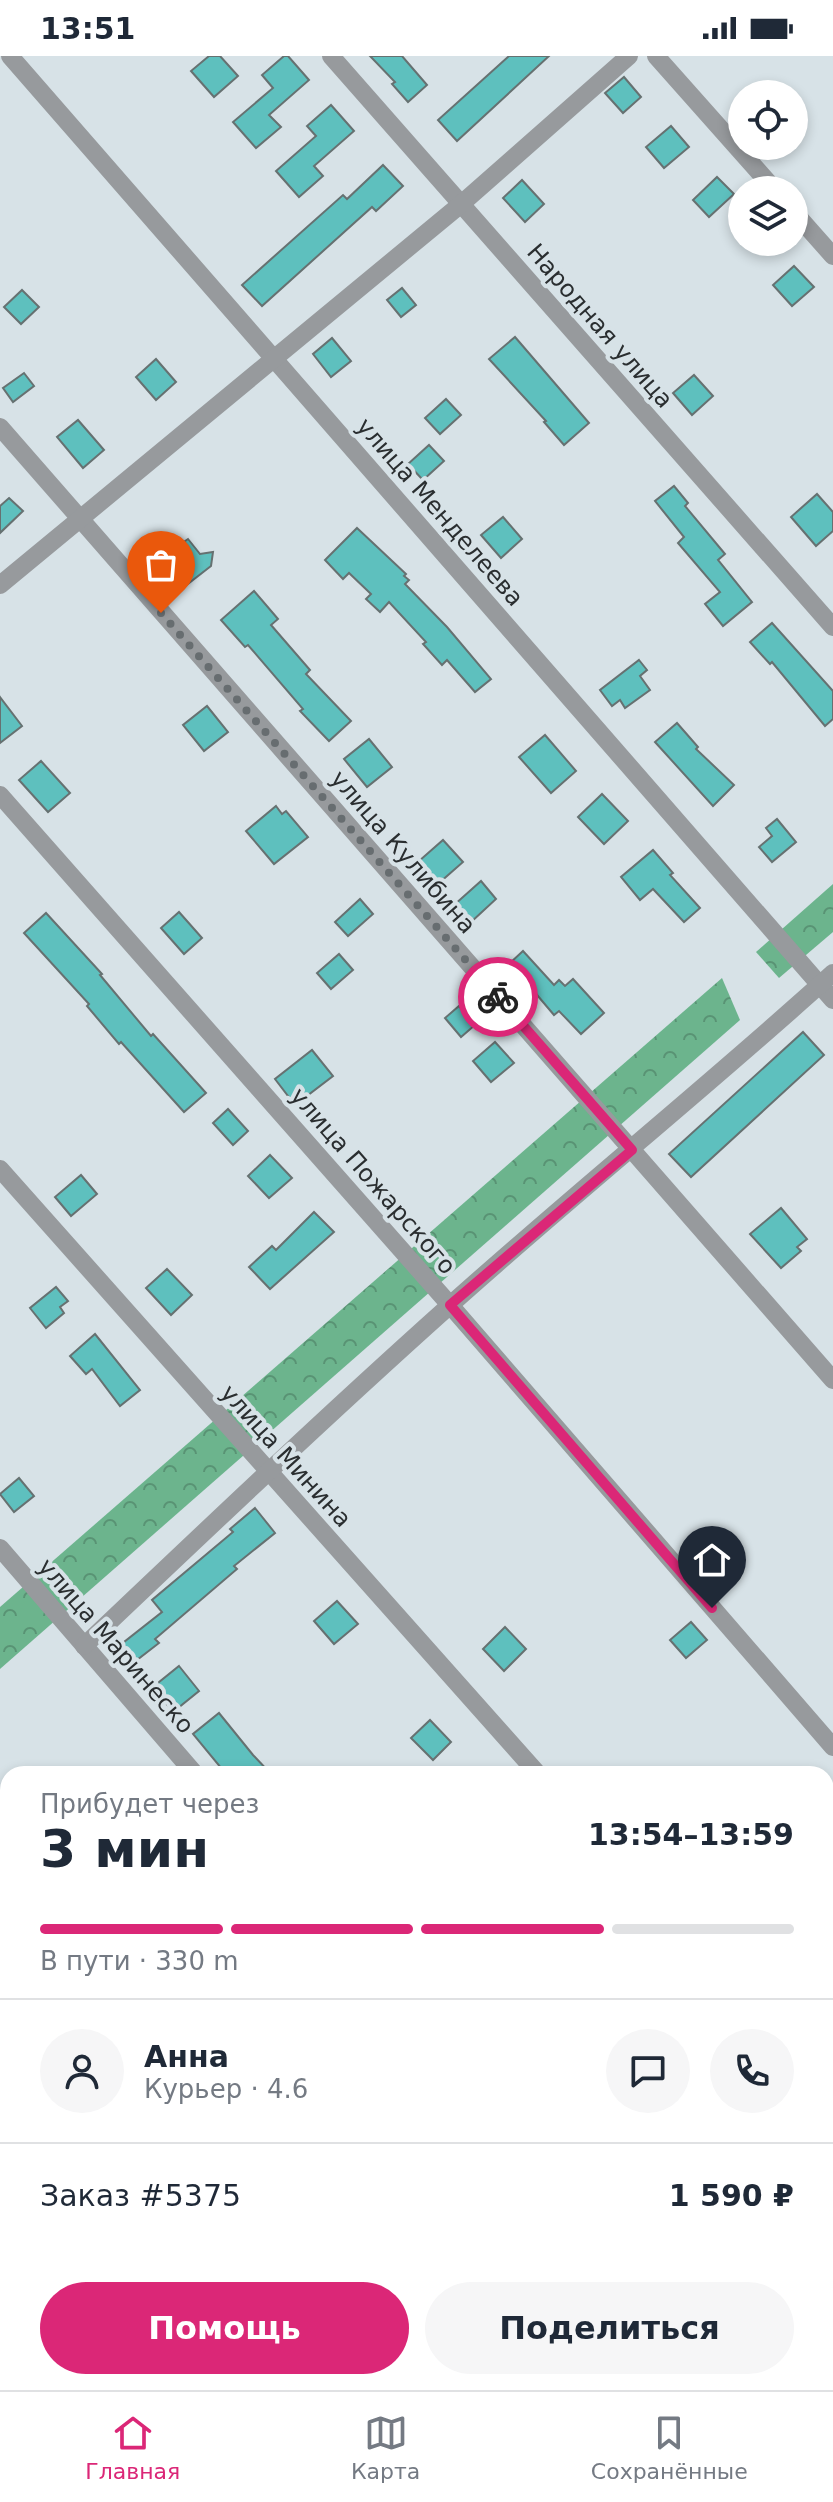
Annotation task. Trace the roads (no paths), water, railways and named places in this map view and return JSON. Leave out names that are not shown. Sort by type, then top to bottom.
[{"type":"street","name":"улица Менделеева","points":[[10,56],[826,979],[833,1000]]},
{"type":"street","name":"Народная улица","points":[[331,56],[833,627]]},
{"type":"street","points":[[0,585],[460,205],[629,56]]},
{"type":"street","points":[[656,56],[763,176]]},
{"type":"street","points":[[808,228],[833,256]]},
{"type":"street","name":"улица Кулибина","points":[[0,427],[833,1380]]},
{"type":"street","name":"улица Пожарского","points":[[0,795],[450,1305],[833,1747]]},
{"type":"street","points":[[84,1646],[267,1472],[450,1305],[826,979]]},
{"type":"street","name":"улица Минина","points":[[0,1169],[531,1766]]},
{"type":"street","name":"улица Маринеско","points":[[0,1548],[188,1766]]}]
